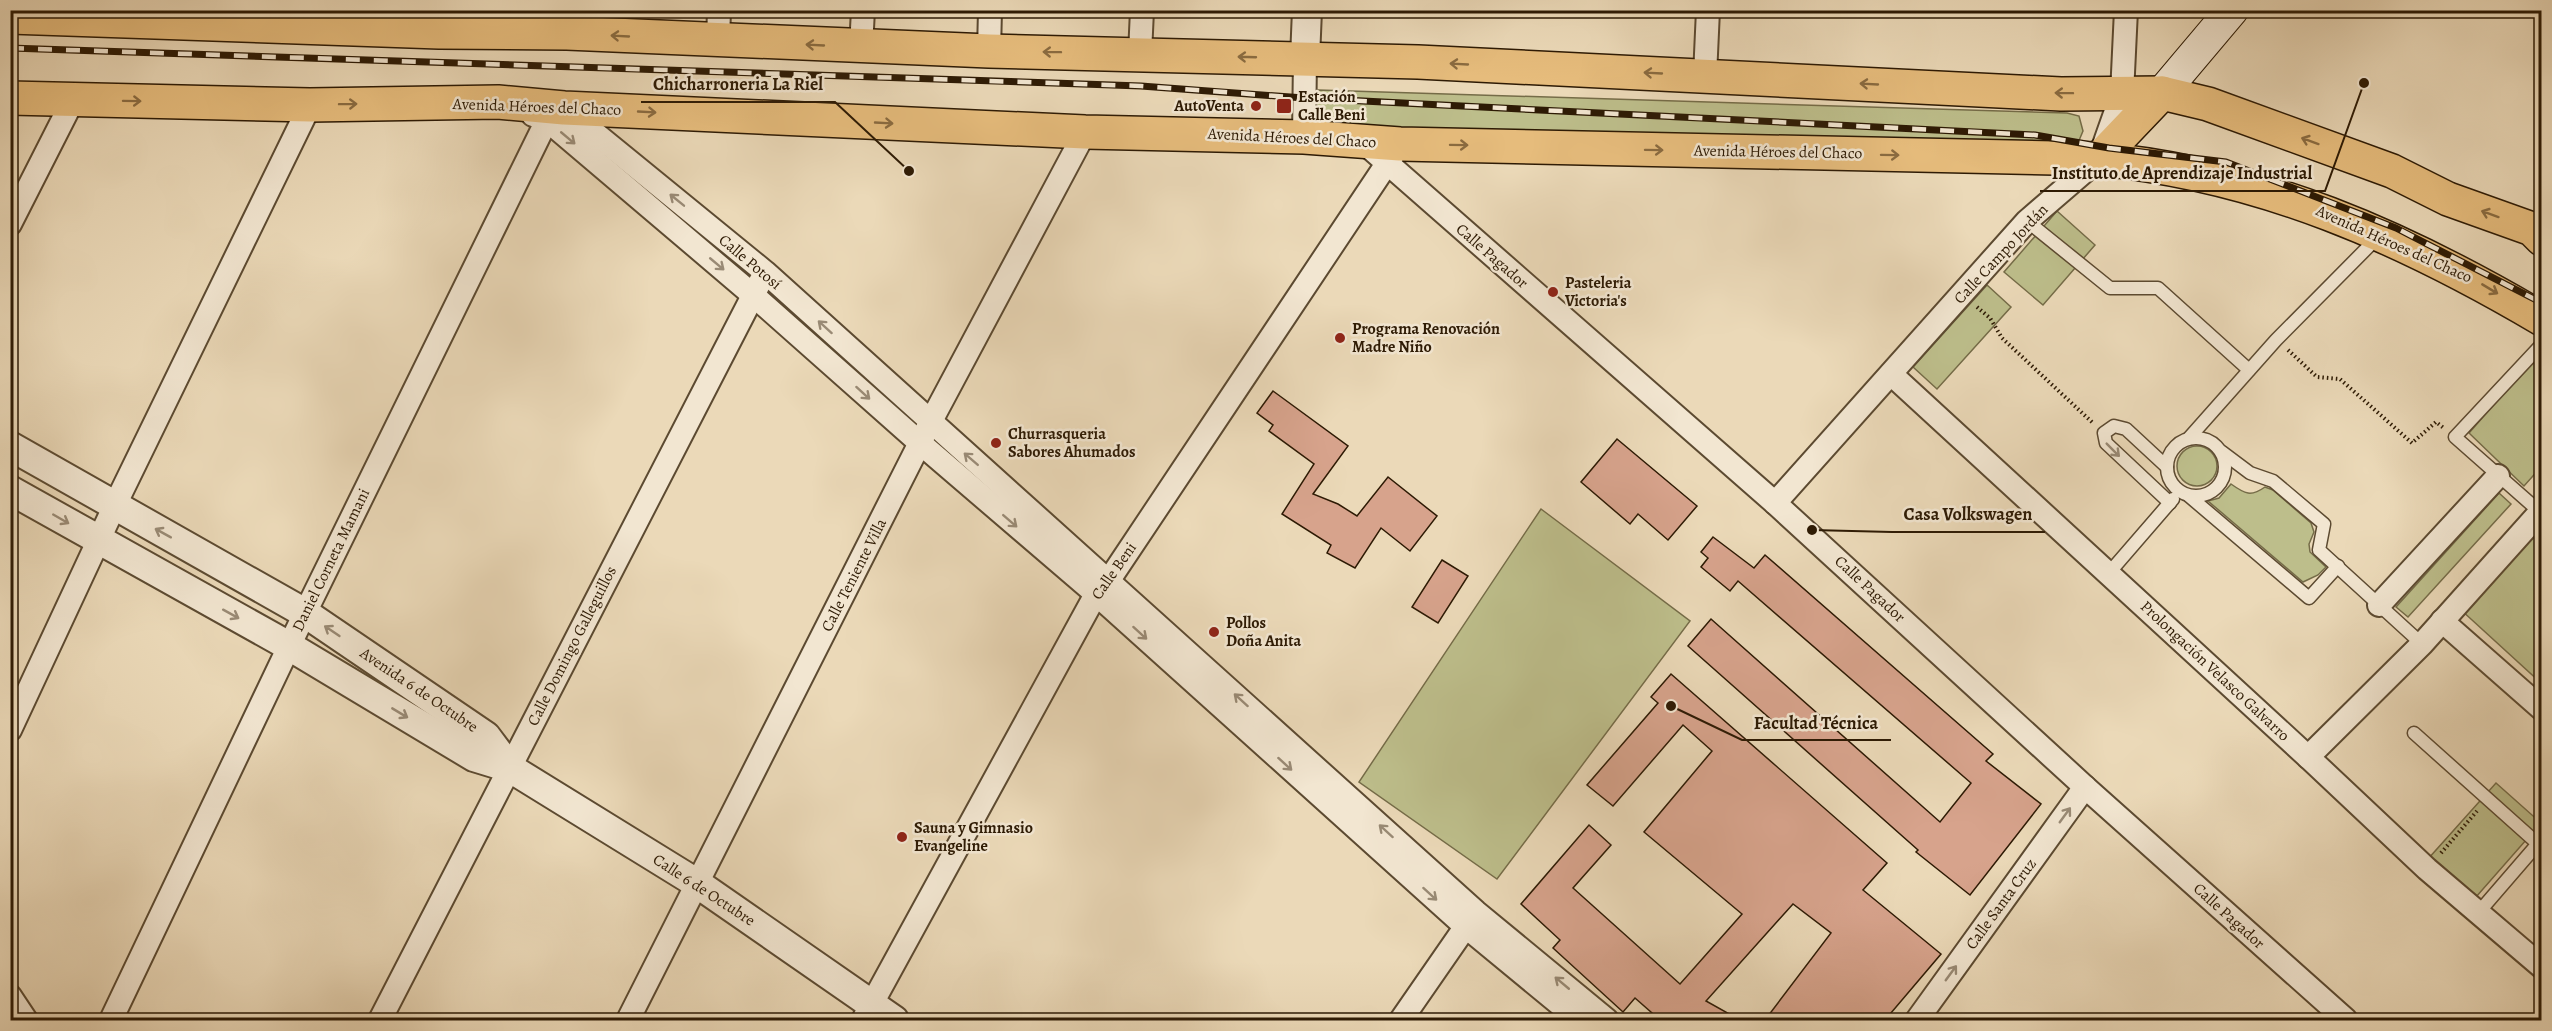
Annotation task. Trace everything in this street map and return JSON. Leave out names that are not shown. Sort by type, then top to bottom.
[{"type":"main road","name":"Calle Campo Jordán","points":[[2099,159],[2162,93],[2232,10]]},
{"type":"main road","points":[[23,15],[718,26],[861,47],[1305,58],[1705,75],[2061,94],[2162,93],[2208,104],[2256,120],[2391,171],[2448,199],[2538,232]]},
{"type":"main road","name":"Avenida Héroes del Chaco","points":[[10,98],[310,105],[498,102],[556,114],[1361,140],[1393,154],[2099,159],[2200,173],[2280,195],[2381,234],[2473,278],[2541,319]]},
{"type":"street","points":[[861,47],[862,10]]},
{"type":"street","points":[[989,51],[990,10]]},
{"type":"street","points":[[1140,54],[1142,10]]},
{"type":"street","points":[[1304,137],[1307,10]]},
{"type":"street","points":[[1705,75],[1708,10]]},
{"type":"street","points":[[2099,159],[2122,94],[2126,10]]},
{"type":"street","points":[[10,224],[73,100]]},
{"type":"street","points":[[10,730],[115,506],[310,105]]},
{"type":"street","points":[[556,114],[753,295],[920,443],[1103,587],[1579,1020]]},
{"type":"street","name":"Calle Potosí","points":[[556,114],[765,272],[930,423],[1103,587]]},
{"type":"street","name":"Daniel Corneta Mamani","points":[[111,1020],[305,613],[556,114]]},
{"type":"street","name":"Calle Teniente Villa","points":[[628,1020],[930,423],[1085,132]]},
{"type":"street","name":"Calle Pagador","points":[[1393,154],[2085,787],[2346,1020]]},
{"type":"street","name":"Calle Beni","points":[[876,1015],[1103,587],[1393,154]]},
{"type":"street","name":"Calle Campo Jordán","points":[[1775,503],[2027,221],[2099,159]]},
{"type":"street","name":"Calle Domingo Galleguillos","points":[[380,1020],[765,272]]},
{"type":"street","name":"Prolongación Velasco Galvarro","points":[[1891,374],[2427,869],[2541,967]]},
{"type":"street","name":"Avenida 6 de Octubre","points":[[10,446],[305,613],[486,736],[510,768]]},
{"type":"street","points":[[2379,605],[2498,476]]},
{"type":"street","name":"Avenida 6 de Octubre","points":[[10,490],[289,646],[474,757],[510,768]]},
{"type":"street","points":[[2308,757],[2422,644],[2541,511]]},
{"type":"street","points":[[2442,621],[2541,709]]},
{"type":"street","name":"Calle 6 de Octubre","points":[[510,768],[698,884],[876,1015]]},
{"type":"street","name":"Calle Santa Cruz","points":[[1917,1020],[2085,787]]},
{"type":"street","points":[[1401,1020],[1470,919]]},
{"type":"street","points":[[1470,919],[1607,1020]]},
{"type":"street","points":[[10,996],[26,1020]]},
{"type":"lane","points":[[2027,221],[2110,288],[2158,288],[2249,370]]},
{"type":"lane","points":[[2338,566],[2309,598],[2185,494],[2168,477],[2167,467],[2173,448],[2189,438],[2276,340],[2381,234]]},
{"type":"lane","points":[[2541,344],[2455,437],[2541,511]]},
{"type":"lane","points":[[2167,467],[2126,429],[2114,426],[2104,433],[2106,443],[2169,503]]},
{"type":"lane","points":[[2189,438],[2208,440],[2250,473],[2273,481],[2324,524],[2319,550],[2422,644]]},
{"type":"lane","points":[[2109,573],[2169,503],[2185,494],[2208,494],[2222,480],[2225,462],[2222,452]]},
{"type":"lane","points":[[2414,733],[2487,799],[2539,841],[2479,912]]},
{"type":"path","points":[[1962,294],[1990,318],[2002,338],[2104,433]]},
{"type":"path","points":[[2276,340],[2317,377],[2340,379],[2412,443],[2436,422],[2455,437]]},
{"type":"path","points":[[2427,869],[2487,799]]},
{"type":"green space","points":[[1318,90],[2067,113],[2079,116],[2083,131],[2075,150],[2062,157],[1312,124],[1311,112]]},
{"type":"green space","points":[[2057,211],[2095,245],[2043,305],[2004,272]]},
{"type":"green space","points":[[1987,285],[2011,307],[1937,389],[1913,367]]},
{"type":"green space","points":[[2539,353],[2541,354],[2541,467],[2524,486],[2469,433]]},
{"type":"green space","points":[[2197,446],[2205,447],[2211,452],[2216,458],[2216,474],[2211,480],[2205,485],[2197,486],[2189,485],[2183,480],[2178,474],[2177,466],[2178,458],[2183,452],[2189,447]]},
{"type":"green space","points":[[2231,484],[2248,493],[2265,487],[2273,490],[2311,523],[2314,532],[2309,544],[2310,552],[2326,567],[2318,575],[2303,582],[2208,501],[2219,498]]},
{"type":"green space","points":[[2499,493],[2511,504],[2408,617],[2396,607]]},
{"type":"green space","points":[[1541,509],[1690,621],[1497,879],[1359,782]]},
{"type":"green space","points":[[2541,518],[2541,683],[2460,609]]},
{"type":"green space","points":[[2496,783],[2541,823],[2476,897],[2428,859]]},
{"type":"building","points":[[1273,391],[1348,446],[1313,494],[1338,504],[1357,516],[1388,477],[1437,516],[1410,551],[1381,528],[1355,568],[1327,553],[1331,545],[1282,514],[1314,464],[1269,431],[1273,425],[1257,413]]},
{"type":"building","points":[[1617,439],[1697,506],[1668,540],[1638,514],[1630,524],[1581,482]]},
{"type":"building","points":[[1713,537],[1754,568],[1765,555],[1993,754],[1986,761],[2041,804],[1970,895],[1916,852],[1918,850],[1688,646],[1711,619],[1940,822],[1971,783],[1738,581],[1730,591],[1701,567],[1708,558],[1701,552]]},
{"type":"building","points":[[1442,560],[1468,576],[1438,623],[1412,607]]},
{"type":"building","points":[[1671,674],[1887,863],[1863,890],[1941,954],[1885,1020],[1765,1020],[1831,933],[1793,904],[1706,1001],[1740,1020],[1660,1020],[1635,998],[1623,1012],[1553,948],[1560,940],[1521,904],[1589,825],[1611,845],[1573,888],[1680,984],[1742,914],[1644,832],[1712,751],[1683,725],[1613,806],[1587,785],[1658,703],[1651,697]]},
{"type":"railway","points":[[10,48],[1141,86],[1304,98],[2035,135],[2109,148],[2226,162],[2396,228],[2542,303]]},
{"type":"place","name":"Instituto de Aprendizaje Industrial","points":[[2364,83]]},
{"type":"place","name":"AutoVenta","points":[[1256,106]]},
{"type":"place","name":"Estación Calle Beni","points":[[1284,106]]},
{"type":"place","name":"Chicharroneria La Riel","points":[[909,171]]},
{"type":"place","name":"Pasteleria Victoria's","points":[[1553,292]]},
{"type":"place","name":"Programa Renovación Madre Niño","points":[[1340,338]]},
{"type":"place","name":"Churrasqueria Sabores Ahumados","points":[[996,443]]},
{"type":"place","name":"Casa Volkswagen","points":[[1812,530]]},
{"type":"place","name":"Pollos Doña Anita","points":[[1214,632]]},
{"type":"place","name":"Facultad Técnica","points":[[1671,706]]},
{"type":"place","name":"Sauna y Gimnasio Evangeline","points":[[902,837]]}]
